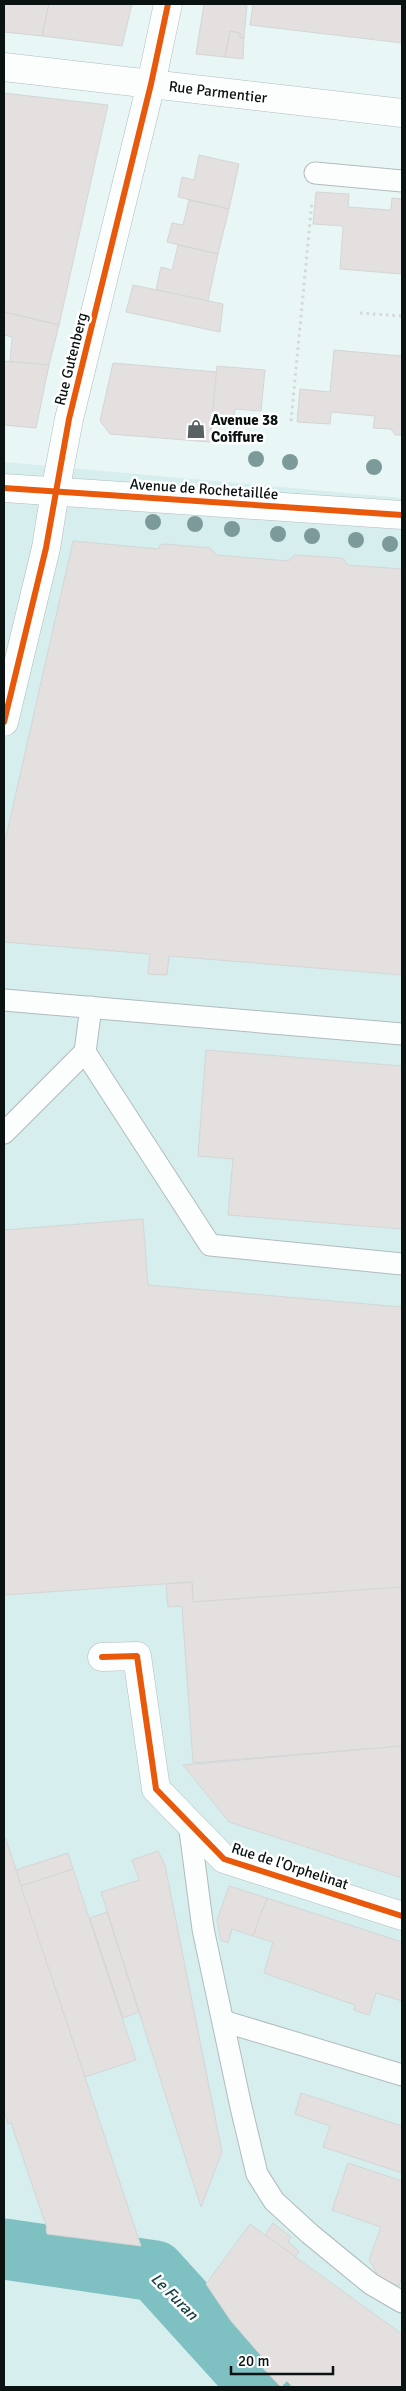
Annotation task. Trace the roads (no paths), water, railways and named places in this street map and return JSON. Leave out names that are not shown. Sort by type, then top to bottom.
[{"type":"street","name":"Rue Gutenberg","points":[[4,722],[46,548],[69,419],[151,84],[168,4]]},
{"type":"street","name":"Rue Parmentier","points":[[4,67],[402,113]]},
{"type":"street","name":"Avenue de Rochetaillée","points":[[4,488],[402,515]]},
{"type":"street","name":"Rue de l'Orphelinat","points":[[102,1657],[138,1656],[156,1788],[224,1859],[402,1916]]},
{"type":"lane","points":[[315,173],[402,180]]},
{"type":"lane","points":[[4,1000],[402,1034]]},
{"type":"lane","points":[[4,1133],[85,1052],[91,1007]]},
{"type":"lane","points":[[85,1052],[210,1245],[402,1264]]},
{"type":"lane","points":[[189,1822],[203,1928],[257,2174],[274,2201],[370,2284],[402,2302]]},
{"type":"lane","points":[[223,2021],[402,2075]]},
{"type":"waterway","name":"Le Furan","points":[[4,2249],[155,2271],[260,2387]]},
{"type":"place","name":"Avenue 38 Coiffure","points":[[196,429]]}]
